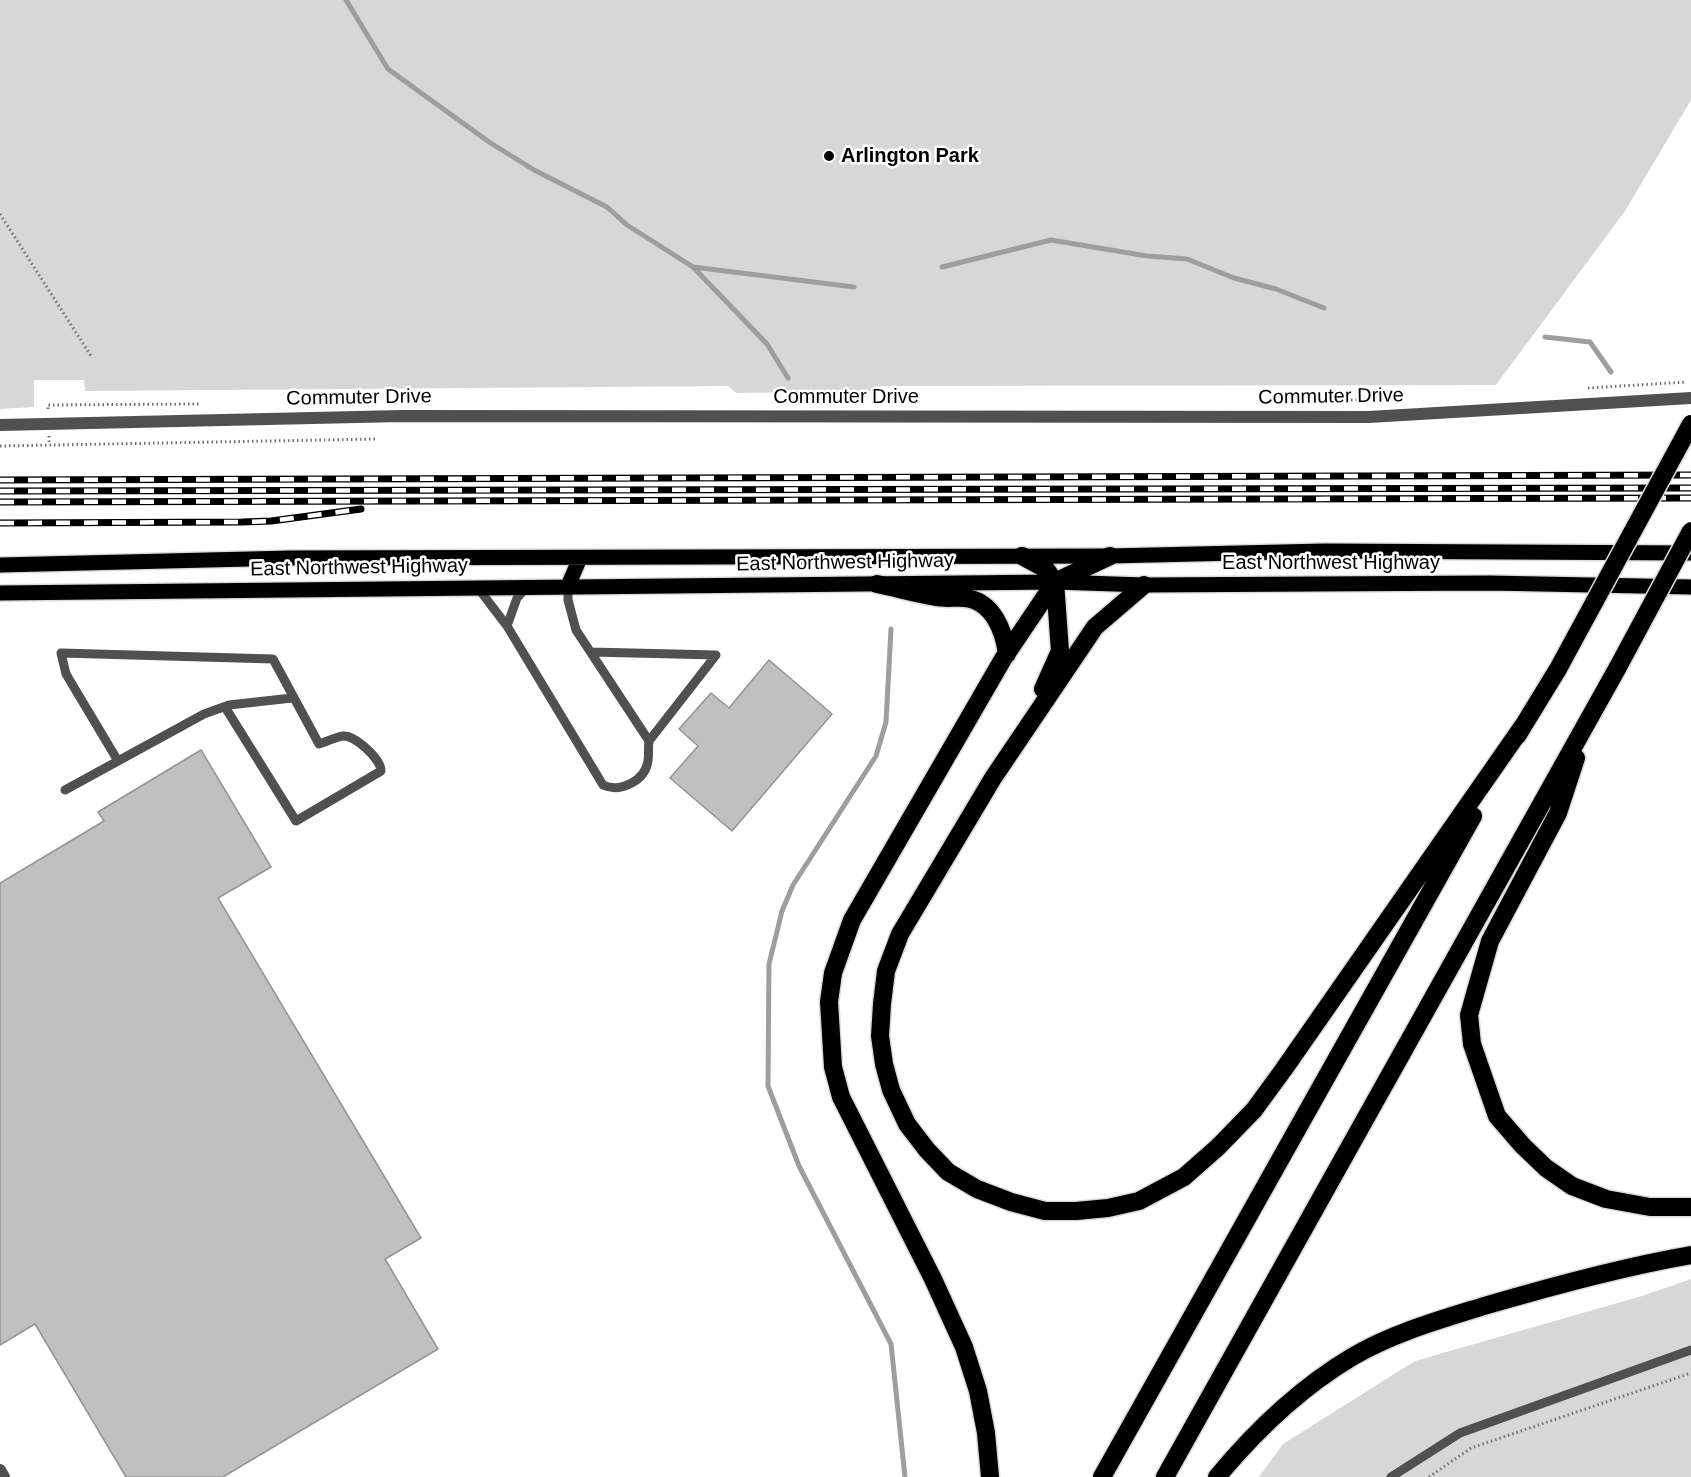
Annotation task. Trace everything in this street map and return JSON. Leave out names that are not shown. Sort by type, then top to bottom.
[{"type":"highway","points":[[1102,1477],[1523,726],[1558,669],[1691,424]]},
{"type":"highway","points":[[1165,1477],[1618,667],[1691,531]]},
{"type":"highway","points":[[1017,742],[1060,651],[1055,582],[1046,569],[1022,556]]},
{"type":"highway","points":[[990,1477],[986,1433],[978,1391],[964,1347],[933,1279],[841,1097],[833,1066],[829,1002],[832,973],[852,920],[1007,654],[1055,582],[1110,556]]},
{"type":"highway","points":[[877,584],[938,597],[968,598],[985,606],[998,622],[1004,636],[1007,654]]},
{"type":"highway","points":[[1144,585],[1095,627],[1017,742],[900,934],[886,971],[880,1036],[891,1090],[907,1124],[948,1172],[977,1189],[1011,1202],[1045,1211],[1076,1211],[1108,1208],[1139,1201],[1184,1177],[1218,1147],[1254,1110],[1523,726]]},
{"type":"highway","points":[[1590,716],[1558,813],[1490,941],[1469,1015],[1472,1044],[1497,1116],[1546,1168],[1572,1186],[1606,1199],[1650,1207],[1691,1207]]},
{"type":"highway","points":[[1217,1477],[1268,1420],[1307,1388],[1352,1357],[1396,1334],[1549,1287],[1691,1255]]},
{"type":"main road","name":"East Northwest Highway","points":[[0,565],[291,558],[1110,556],[1324,552],[1691,554]]},
{"type":"main road","points":[[568,586],[580,558]]},
{"type":"main road","name":"East Northwest Highway","points":[[0,593],[1055,582],[1144,585],[1490,583],[1691,587]]},
{"type":"street","name":"Commuter Drive","points":[[0,425],[402,416],[1370,417],[1691,398]]},
{"type":"street","points":[[0,1470],[4,1477]]},
{"type":"lane","points":[[568,586],[568,600],[576,630],[649,741]]},
{"type":"lane","points":[[507,626],[517,598],[527,587]]},
{"type":"lane","points":[[478,588],[507,626],[603,784],[611,788],[624,787],[638,778],[648,763],[649,741],[716,655],[591,652]]},
{"type":"lane","points":[[118,761],[66,674],[61,653],[273,659],[292,698],[319,744],[341,736],[350,737],[374,756],[381,764],[381,771],[296,820],[225,707]]},
{"type":"lane","points":[[65,790],[204,714],[225,707],[292,698]]},
{"type":"lane","points":[[1391,1477],[1460,1433],[1691,1350]]},
{"type":"path","points":[[0,214],[91,356]]},
{"type":"path","points":[[0,446],[376,439]]},
{"type":"path","points":[[1429,1477],[1471,1448],[1691,1373]]},
{"type":"shaded area","name":"Arlington Park","points":[[0,0],[1691,0],[1691,100],[1625,211],[1496,385],[882,386],[871,391],[736,393],[728,386],[85,391],[84,380],[34,380],[34,407],[0,409]]},
{"type":"shaded area","points":[[1691,1279],[1691,1477],[1259,1477],[1283,1444],[1415,1361],[1642,1296]]},
{"type":"building","points":[[769,660],[832,714],[732,831],[670,778],[698,746],[679,729],[711,693],[729,708]]},
{"type":"building","points":[[201,750],[271,867],[218,898],[421,1238],[385,1259],[438,1349],[223,1477],[126,1477],[35,1324],[0,1345],[0,883],[104,821],[98,812]]},
{"type":"waterway","points":[[346,0],[388,69],[489,142],[534,170],[607,207],[627,225],[693,267],[767,344],[788,378]]},
{"type":"waterway","points":[[942,267],[1051,240],[1147,256],[1187,259],[1234,278],[1276,289],[1324,308]]},
{"type":"waterway","points":[[693,267],[854,287]]},
{"type":"waterway","points":[[1545,337],[1590,342],[1611,372]]},
{"type":"waterway","points":[[891,629],[886,722],[876,756],[793,885],[782,911],[769,964],[768,1086],[799,1166],[891,1344],[905,1477]]},
{"type":"railway","points":[[0,480],[1691,475]]},
{"type":"railway","points":[[0,491],[1691,488]]},
{"type":"railway","points":[[0,502],[1691,498]]},
{"type":"railway","points":[[0,523],[271,521],[361,509]]},
{"type":"place","name":"Arlington Park","points":[[829,156]]}]
